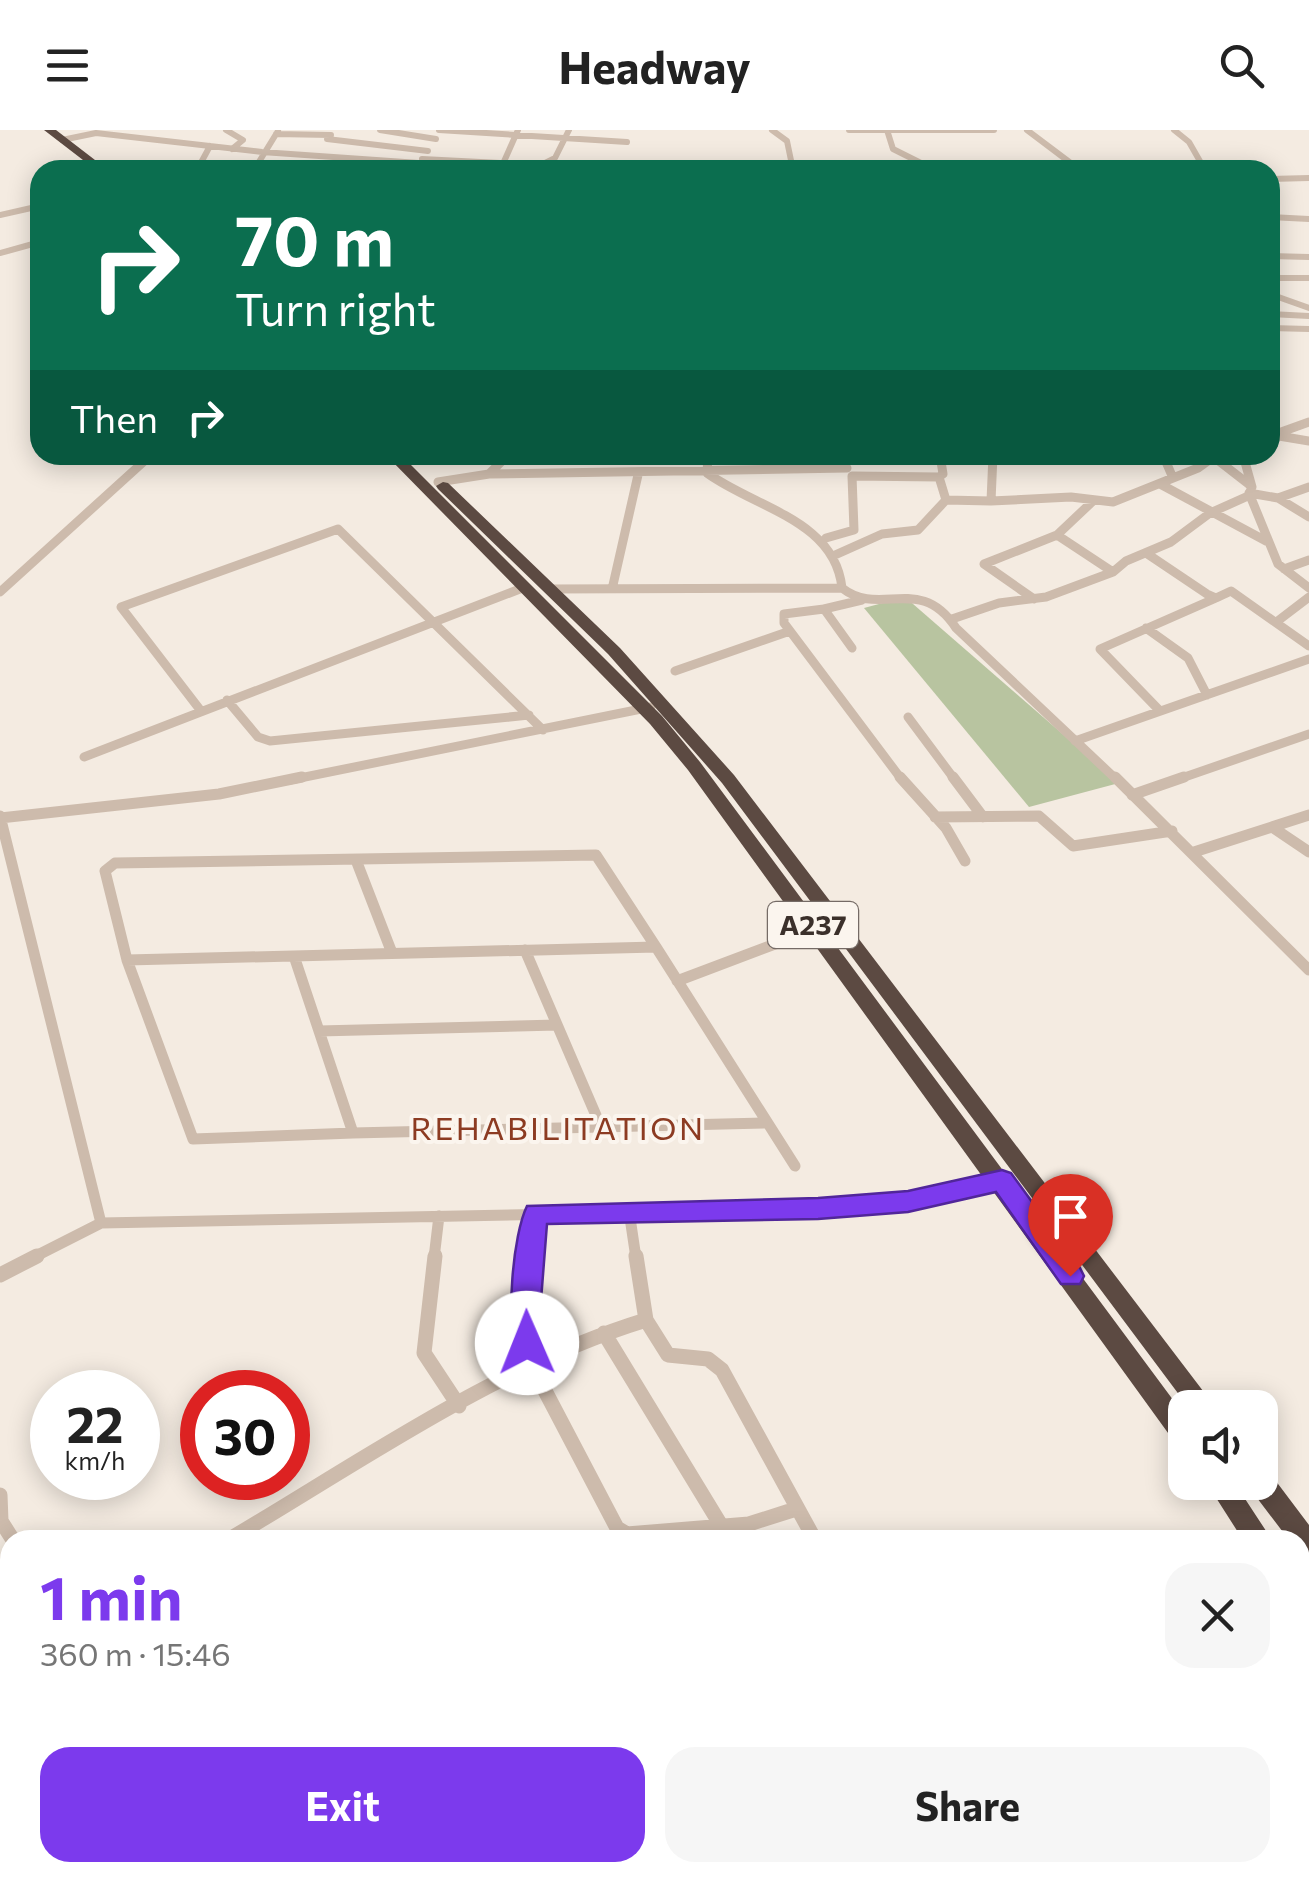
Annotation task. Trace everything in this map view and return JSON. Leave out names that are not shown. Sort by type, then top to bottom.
[{"type":"highway","points":[[49,130],[68,135],[105,160]]},
{"type":"highway","points":[[68,135],[93,160]]},
{"type":"highway","name":"A237","points":[[403,465],[728,779],[1190,1390]]},
{"type":"highway","name":"A237","points":[[422,465],[550,589],[654,706],[1168,1412]]},
{"type":"highway","points":[[1231,1500],[1253,1530]]},
{"type":"highway","points":[[1274,1500],[1297,1530]]},
{"type":"street","points":[[162,140],[170,130]]},
{"type":"street","points":[[226,130],[243,140],[232,149]]},
{"type":"street","points":[[380,130],[436,139]]},
{"type":"street","points":[[421,160],[440,130],[568,134],[627,142]]},
{"type":"street","points":[[772,130],[787,141],[791,160]]},
{"type":"street","points":[[849,130],[994,130]]},
{"type":"street","points":[[1026,130],[1066,160]]},
{"type":"street","points":[[1174,130],[1189,142],[1199,160]]},
{"type":"street","points":[[887,131],[892,149],[915,160]]},
{"type":"street","points":[[258,160],[277,132],[332,135],[428,151]]},
{"type":"street","points":[[68,135],[96,133],[367,160]]},
{"type":"street","points":[[505,160],[517,133]]},
{"type":"street","points":[[552,160],[568,134]]},
{"type":"street","points":[[315,156],[332,135]]},
{"type":"street","points":[[202,160],[210,146]]},
{"type":"street","points":[[1280,179],[1309,178]]},
{"type":"street","points":[[0,215],[30,208]]},
{"type":"street","points":[[1280,217],[1309,220]]},
{"type":"street","points":[[0,253],[30,245]]},
{"type":"street","points":[[1280,255],[1309,257]]},
{"type":"street","points":[[1280,279],[1309,278]]},
{"type":"street","points":[[1280,299],[1309,312]]},
{"type":"street","points":[[1280,313],[1309,312]]},
{"type":"street","points":[[1280,328],[1309,329]]},
{"type":"street","points":[[1280,433],[1309,422]]},
{"type":"street","points":[[1280,437],[1309,441]]},
{"type":"street","points":[[0,592],[140,465]]},
{"type":"street","points":[[489,474],[498,465]]},
{"type":"street","points":[[707,465],[707,473]]},
{"type":"street","points":[[826,538],[854,530],[845,465]]},
{"type":"street","points":[[940,465],[946,500]]},
{"type":"street","points":[[990,501],[992,465]]},
{"type":"street","points":[[1167,465],[1173,478]]},
{"type":"street","points":[[836,555],[882,534],[918,530],[946,500],[1122,500],[1198,465]]},
{"type":"street","points":[[1225,465],[1251,490],[1278,498],[1309,517]]},
{"type":"street","points":[[1245,465],[1266,541],[1284,569],[1309,588]]},
{"type":"street","points":[[438,482],[489,474],[849,472],[940,477]]},
{"type":"street","points":[[707,473],[742,500],[826,538],[836,555],[842,588]]},
{"type":"street","points":[[613,586],[638,475]]},
{"type":"street","points":[[1160,484],[1266,541]]},
{"type":"street","points":[[1278,498],[1309,488]]},
{"type":"street","points":[[952,619],[1000,603],[1034,599],[1113,572],[1172,542],[1210,513],[1241,502],[1251,490]]},
{"type":"street","points":[[1034,599],[984,564],[1057,535],[1093,501]]},
{"type":"street","points":[[201,711],[121,607],[338,529],[544,730]]},
{"type":"street","points":[[1057,535],[1113,572]]},
{"type":"street","points":[[1146,552],[1184,583],[1216,598]]},
{"type":"street","points":[[1284,569],[1309,560]]},
{"type":"street","points":[[84,757],[525,587]]},
{"type":"street","points":[[550,589],[842,588],[856,598],[914,594],[952,619],[956,628],[1194,852],[1309,970]]},
{"type":"street","points":[[1159,710],[1100,649],[1231,591],[1248,606],[1279,620],[1309,646]]},
{"type":"street","points":[[876,597],[784,614],[790,631],[965,860]]},
{"type":"street","points":[[1279,620],[1309,598]]},
{"type":"street","points":[[824,609],[852,648]]},
{"type":"street","points":[[1146,628],[1188,658],[1207,695]]},
{"type":"street","points":[[675,671],[790,631]]},
{"type":"street","points":[[1075,740],[1309,659]]},
{"type":"street","points":[[228,700],[258,737],[270,741],[529,715]]},
{"type":"street","points":[[101,1223],[5,863],[0,817],[218,794],[654,706]]},
{"type":"street","points":[[908,716],[982,816]]},
{"type":"street","points":[[1132,795],[1309,734]]},
{"type":"street","points":[[1194,852],[1309,815]]},
{"type":"street","points":[[934,817],[1039,816],[1073,846],[1172,831]]},
{"type":"street","points":[[1272,827],[1309,852]]},
{"type":"street","points":[[767,1123],[193,1140],[127,960],[105,871],[115,863],[596,856],[795,1166]]},
{"type":"street","points":[[356,860],[392,953]]},
{"type":"street","points":[[676,981],[816,929]]},
{"type":"street","points":[[127,960],[656,947]]},
{"type":"street","points":[[525,950],[601,1127]]},
{"type":"street","points":[[294,956],[353,1134]]},
{"type":"street","points":[[319,1031],[557,1025]]},
{"type":"street","points":[[0,1275],[101,1223],[872,1204],[908,1201],[1002,1180]]},
{"type":"street","points":[[629,1211],[646,1320],[668,1355],[708,1360],[722,1370],[809,1530]]},
{"type":"street","points":[[536,1213],[523,1319],[532,1366],[568,1440],[620,1530]]},
{"type":"street","points":[[439,1216],[424,1353],[458,1406]]},
{"type":"street","points":[[245,1530],[532,1366],[604,1333],[646,1320]]},
{"type":"street","points":[[604,1333],[722,1527]]},
{"type":"street","points":[[0,1495],[1,1521],[7,1530]]},
{"type":"street","points":[[661,1530],[749,1524],[796,1509]]},
{"type":"green space","points":[[905,597],[1119,783],[1029,807],[864,608]]},
{"type":"district","name":"REHABILITATION","points":[[558,1129]]},
{"type":"route","points":[[527,1343],[523,1319],[536,1213],[818,1208],[908,1201],[1002,1180],[1070,1276]]}]
